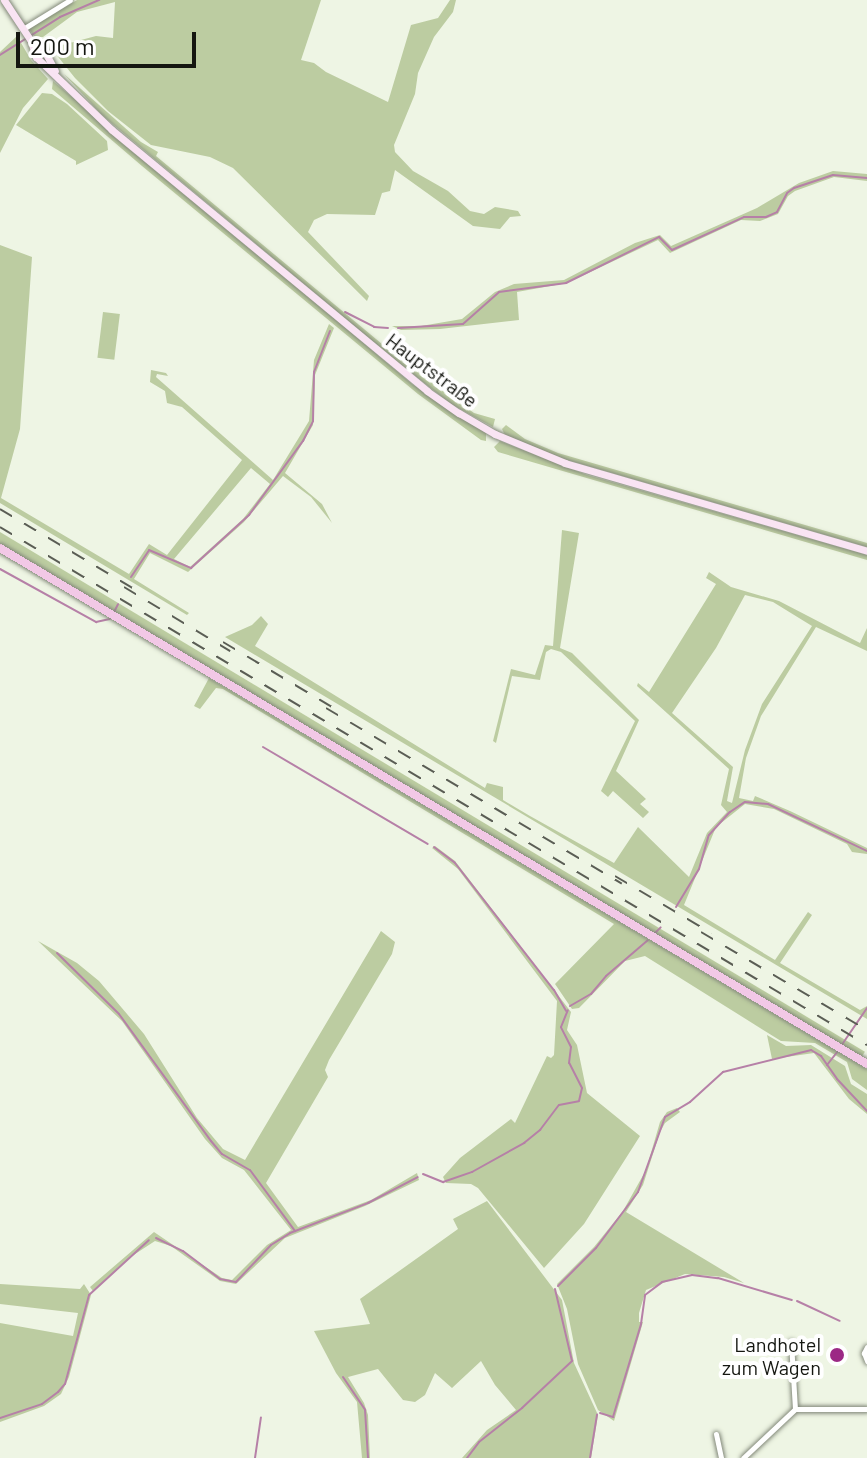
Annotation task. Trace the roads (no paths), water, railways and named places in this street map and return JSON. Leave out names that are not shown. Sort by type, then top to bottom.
[{"type":"main road","points":[[0,548],[867,1064]]},
{"type":"street","name":"Hauptstraße","points":[[4,0],[28,36],[36,57],[112,130],[427,391],[495,434],[580,468],[867,551]]},
{"type":"street","points":[[28,36],[70,0]]},
{"type":"street","points":[[791,1342],[795,1409]]},
{"type":"street","points":[[867,1347],[864,1353],[867,1361]]},
{"type":"street","points":[[744,1458],[795,1409],[867,1409]]},
{"type":"street","points":[[716,1434],[721,1458]]},
{"type":"waterway","points":[[0,55],[60,17],[99,0]]},
{"type":"waterway","points":[[398,328],[463,324],[499,292],[566,283],[659,237],[672,250],[744,217],[766,217],[777,212],[787,193],[794,188],[833,175],[867,178]]},
{"type":"waterway","points":[[345,312],[374,327],[388,328]]},
{"type":"waterway","points":[[131,577],[149,550],[191,568],[249,515],[303,441],[313,421],[314,372],[330,331]]},
{"type":"waterway","points":[[0,569],[96,622],[110,619]]},
{"type":"waterway","points":[[113,614],[118,604]]},
{"type":"waterway","points":[[263,747],[428,844]]},
{"type":"waterway","points":[[676,907],[699,869],[709,835],[730,812],[745,802],[768,804],[867,851]]},
{"type":"waterway","points":[[434,847],[455,863],[554,990],[566,1011]]},
{"type":"waterway","points":[[655,933],[661,927]]},
{"type":"waterway","points":[[570,1006],[591,994],[606,976],[648,940]]},
{"type":"waterway","points":[[57,953],[119,1014],[211,1141],[222,1154],[250,1170],[295,1231]]},
{"type":"waterway","points":[[841,1046],[867,1008]]},
{"type":"waterway","points":[[423,1174],[443,1182],[472,1172],[524,1143],[540,1130],[559,1105],[579,1101],[582,1088],[569,1063],[571,1047],[561,1027],[568,1010]]},
{"type":"waterway","points":[[558,1286],[596,1248],[638,1192],[665,1117],[690,1102],[723,1072],[811,1050],[821,1056],[837,1079],[867,1111]]},
{"type":"waterway","points":[[827,1065],[838,1051]]},
{"type":"waterway","points":[[156,1238],[183,1251],[220,1279],[236,1282],[271,1245],[290,1233],[368,1203],[418,1177]]},
{"type":"waterway","points":[[0,1418],[42,1404],[65,1384],[89,1295],[149,1240]]},
{"type":"waterway","points":[[600,1413],[613,1417],[641,1324],[645,1295],[662,1282],[692,1275],[718,1278],[792,1300]]},
{"type":"waterway","points":[[467,1458],[479,1442],[522,1408],[572,1361],[555,1289]]},
{"type":"waterway","points":[[797,1301],[840,1321]]},
{"type":"waterway","points":[[343,1377],[365,1410],[368,1458]]},
{"type":"waterway","points":[[590,1458],[597,1415]]},
{"type":"waterway","points":[[255,1458],[261,1417]]},
{"type":"railway","points":[[0,509],[134,589]]},
{"type":"railway","points":[[0,527],[867,1045]]},
{"type":"railway","points":[[124,587],[230,651]]},
{"type":"railway","points":[[223,642],[337,710]]},
{"type":"railway","points":[[326,708],[622,884]]},
{"type":"railway","points":[[615,876],[711,933]]},
{"type":"railway","points":[[701,932],[867,1030]]},
{"type":"place","name":"Landhotel zum Wagen","points":[[837,1355]]}]
